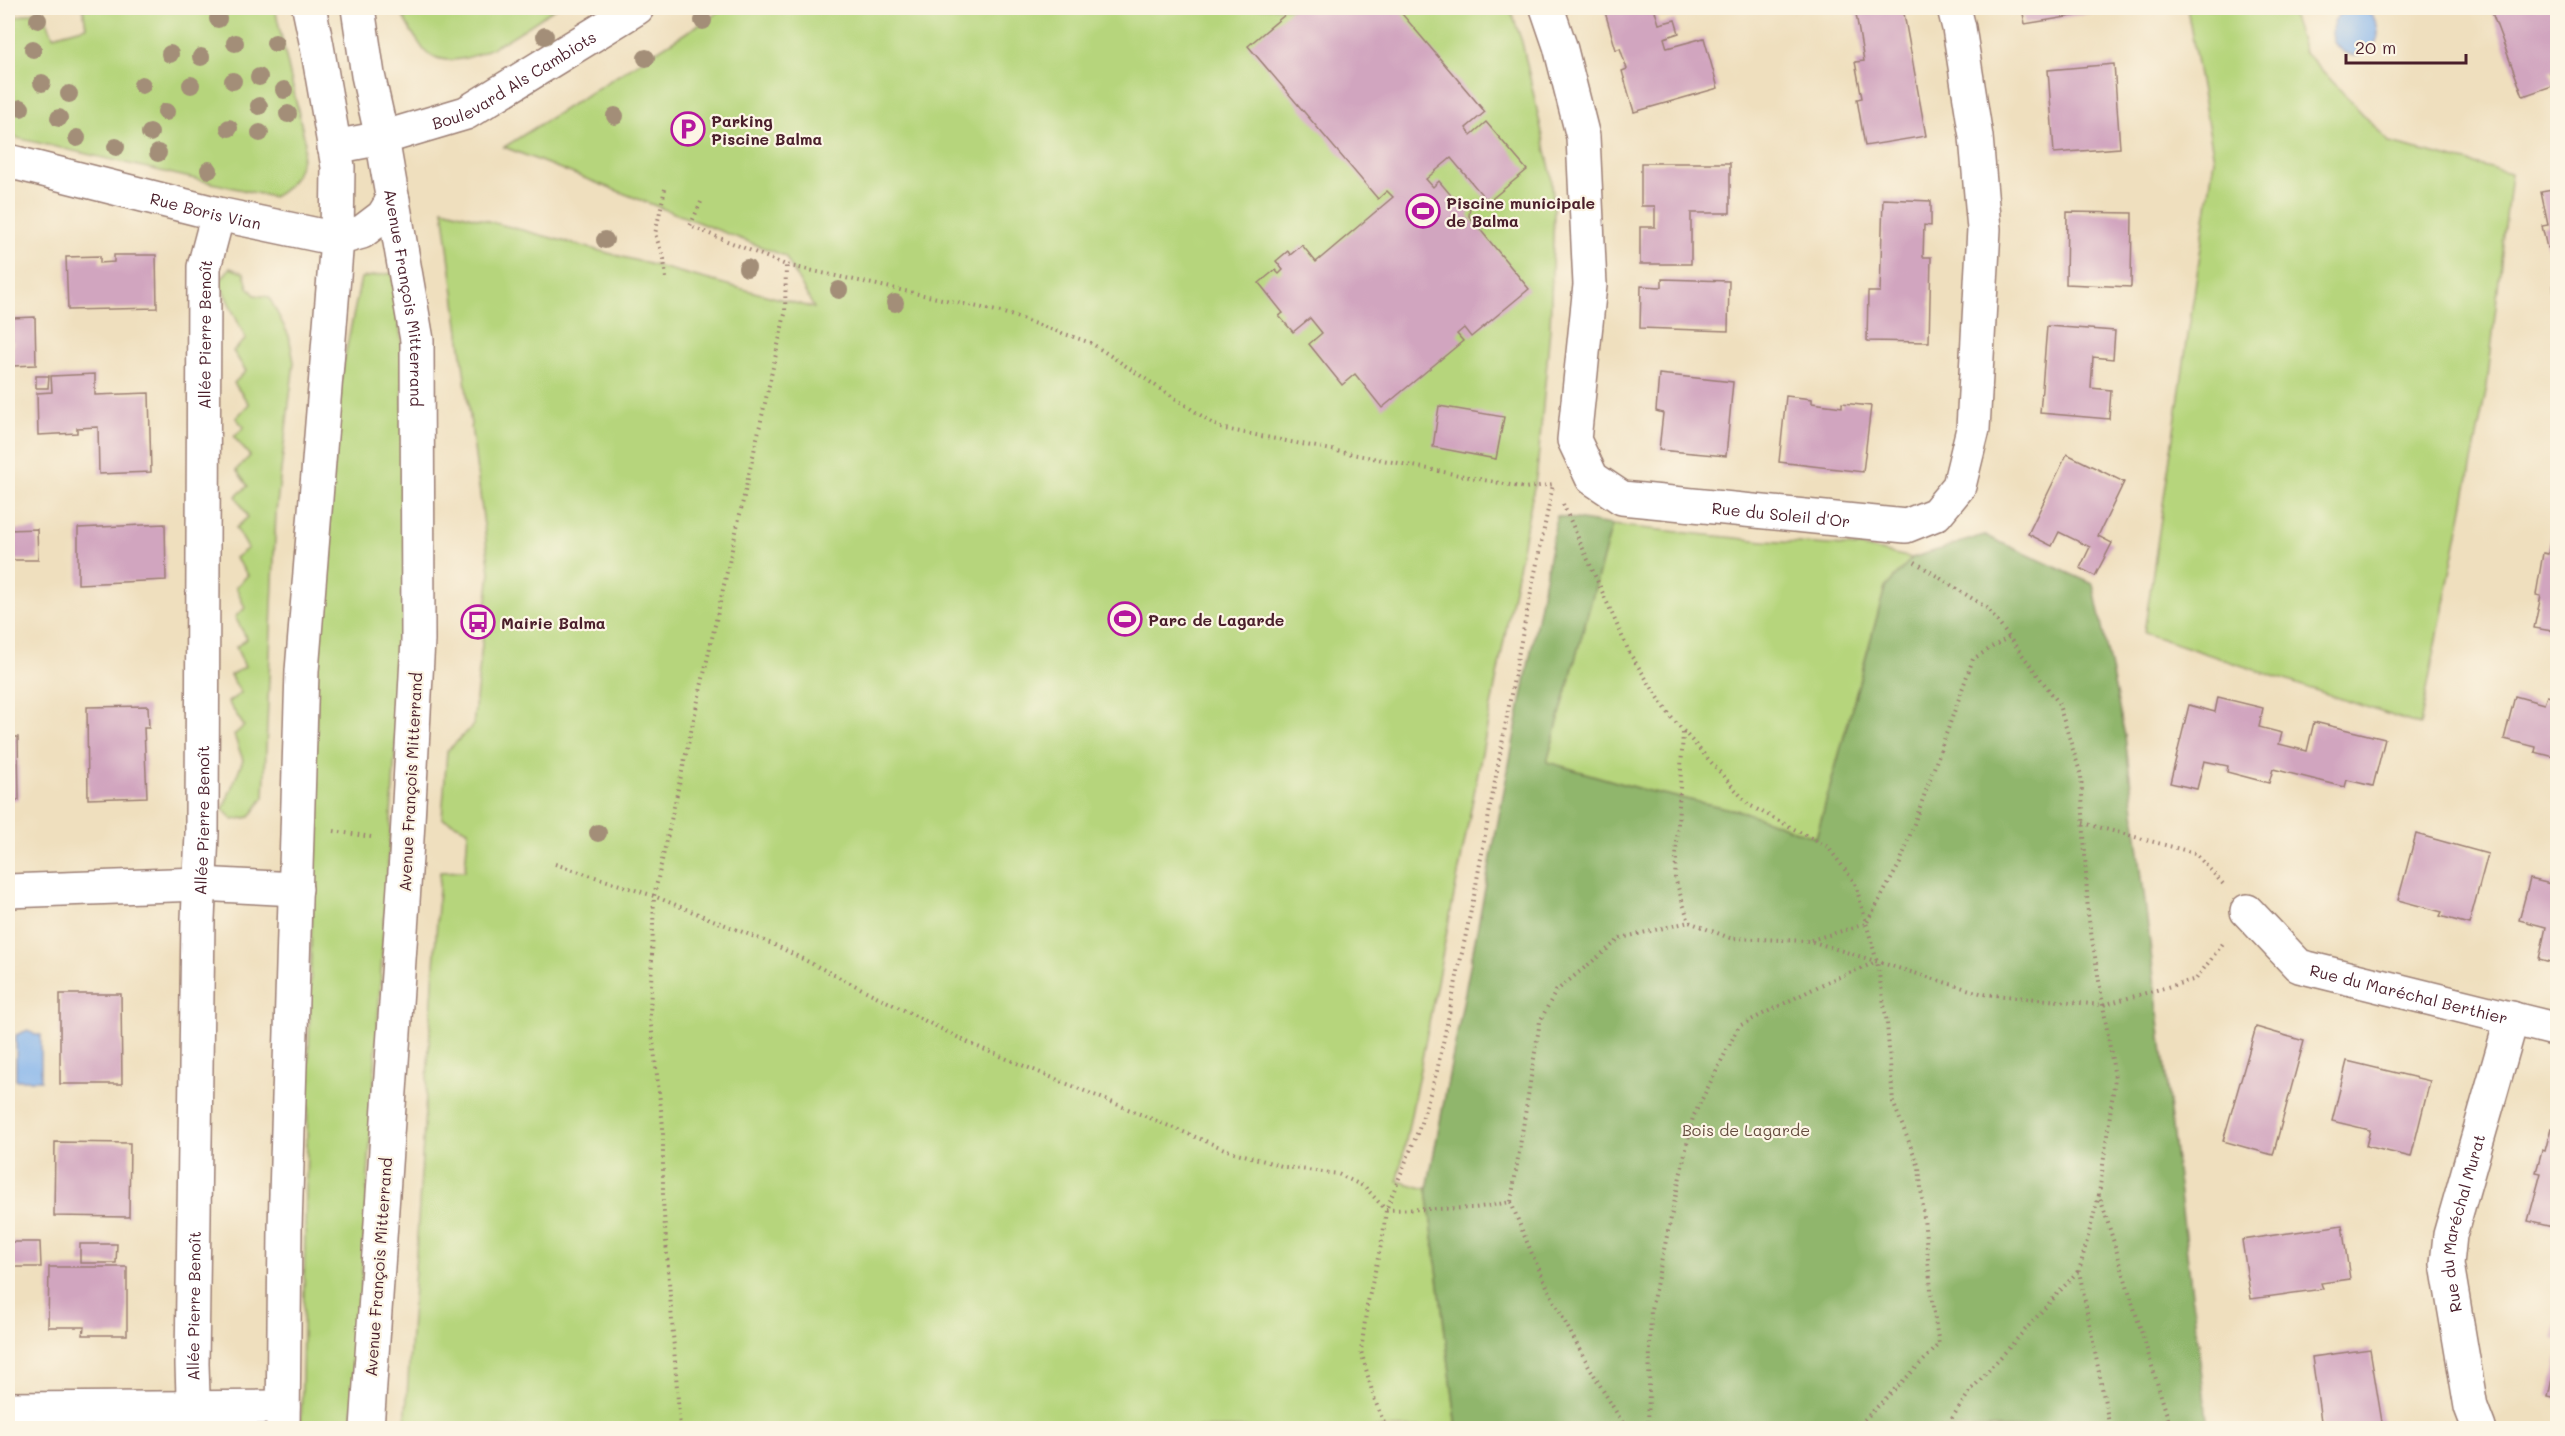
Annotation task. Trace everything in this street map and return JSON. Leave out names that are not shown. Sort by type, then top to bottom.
[{"type":"street","points":[[8,1409],[194,1418],[283,1418],[285,1228],[302,671],[336,239],[338,167],[309,8]]},
{"type":"street","name":"Avenue François Mitterrand","points":[[358,8],[368,75],[382,138],[417,340],[418,640],[407,841],[367,1428]]},
{"type":"street","name":"Boulevard Als Cambiots","points":[[382,138],[466,113],[637,8]]},
{"type":"street","points":[[1547,8],[1560,46],[1583,137],[1590,285],[1574,440],[1592,478]]},
{"type":"street","name":"Rue du Soleil d'Or","points":[[1592,478],[1622,498],[1906,526],[1936,513],[1959,486],[1973,429],[1984,229],[1976,137],[1954,8]]},
{"type":"street","points":[[334,147],[382,138]]},
{"type":"street","name":"Rue Boris Vian","points":[[8,161],[218,214],[336,239],[362,232],[383,216],[393,200]]},
{"type":"street","name":"Allée Pierre Benoît","points":[[194,1418],[199,884],[202,834],[204,267],[218,214]]},
{"type":"street","points":[[8,891],[199,884],[296,889]]},
{"type":"street","name":"Rue du Maréchal Berthier","points":[[2247,911],[2299,966],[2558,1030]]},
{"type":"street","name":"Rue du Maréchal Murat","points":[[2478,1428],[2471,1407],[2447,1264],[2450,1235],[2512,1018]]},
{"type":"path","points":[[665,189],[655,234],[664,259],[666,279]]},
{"type":"path","points":[[701,202],[690,226],[786,265],[1001,312],[1091,343],[1220,428],[1525,488],[1592,478]]},
{"type":"path","points":[[680,1428],[663,1201],[663,1126],[650,1016],[654,896],[785,314],[786,265]]},
{"type":"path","points":[[1553,484],[1630,654],[1652,691],[1683,733],[1749,805],[1828,847],[1855,883],[1877,962],[1887,1023],[1893,1102],[1920,1167],[1932,1300],[1939,1345],[1856,1428]]},
{"type":"path","points":[[1386,1428],[1374,1398],[1361,1351],[1366,1306],[1383,1236],[1386,1210],[1419,1129],[1437,1071],[1474,896],[1519,651],[1553,484]]},
{"type":"path","points":[[1906,526],[1916,564],[1986,608],[2058,702],[2081,775],[2088,914],[2115,1078],[2099,1194],[2079,1271],[2110,1428]]},
{"type":"path","points":[[1810,941],[1866,924],[1900,863],[1973,659],[2009,637]]},
{"type":"path","points":[[1683,733],[1675,878],[1689,922]]},
{"type":"path","points":[[1626,1428],[1591,1373],[1533,1260],[1511,1202],[1540,1021],[1556,991],[1621,938],[1689,922],[1730,938],[1810,941],[1983,994],[2103,1005],[2196,979],[2247,911],[2195,853],[2083,823]]},
{"type":"path","points":[[332,831],[378,838]]},
{"type":"path","points":[[555,864],[654,896],[777,946],[971,1044],[1227,1150],[1285,1167],[1338,1174],[1365,1187],[1386,1210],[1474,1208],[1511,1202]]},
{"type":"path","points":[[1648,1428],[1651,1309],[1693,1117],[1739,1026],[1827,982],[1877,962]]},
{"type":"path","points":[[2099,1194],[2171,1428]]},
{"type":"path","points":[[1945,1428],[1971,1390],[2079,1271]]},
{"type":"green space","points":[[83,8],[275,8],[305,141],[300,166],[287,187],[273,197],[8,136],[8,19],[43,10],[53,36],[86,27]]},
{"type":"green space","points":[[400,8],[556,8],[495,47],[460,59],[443,59],[425,52],[407,24]]},
{"type":"green space","points":[[725,8],[1510,8],[1522,42],[1551,173],[1554,210],[1550,329],[1537,472],[1398,1181],[1427,1189],[1457,1428],[405,1428],[440,872],[465,871],[468,830],[442,818],[447,751],[473,726],[490,572],[443,209],[814,308],[785,256],[504,147]]},
{"type":"green space","points":[[2187,8],[2290,8],[2304,51],[2390,143],[2511,173],[2487,386],[2420,725],[2144,633],[2214,159]]},
{"type":"green space","points":[[230,268],[244,273],[248,287],[255,295],[269,297],[289,336],[294,362],[276,512],[264,797],[250,817],[233,820],[223,809],[243,760],[234,735],[244,726],[228,702],[241,693],[230,675],[245,667],[236,647],[247,639],[235,617],[245,608],[236,587],[248,575],[235,558],[248,548],[236,528],[248,517],[236,496],[248,486],[236,470],[250,456],[234,437],[244,427],[236,418],[249,404],[234,383],[246,371],[233,351],[246,339],[219,282]]},
{"type":"green space","points":[[392,273],[402,344],[406,581],[352,1428],[301,1428],[317,664],[342,370],[361,278]]},
{"type":"green space","name":"Bois de Lagarde","points":[[1557,516],[1612,525],[1547,762],[1644,790],[1744,812],[1816,838],[1885,588],[1912,558],[1984,535],[2093,584],[2125,736],[2208,1428],[1457,1428],[1427,1189]]},
{"type":"green space","points":[[1612,525],[1764,541],[1862,547],[1912,558],[1885,588],[1816,838],[1744,812],[1644,790],[1547,762]]},
{"type":"water","points":[[2355,9],[2371,16],[2378,32],[2371,48],[2355,55],[2339,48],[2332,32],[2339,16]]},
{"type":"water","points":[[28,1030],[35,1035],[41,1035],[41,1080],[16,1080],[16,1035]]},
{"type":"building","name":"Piscine municipale de Balma","points":[[1293,8],[1397,8],[1485,112],[1466,128],[1471,135],[1486,122],[1527,170],[1488,202],[1451,158],[1426,179],[1433,187],[1439,181],[1460,206],[1470,207],[1469,216],[1529,289],[1471,337],[1464,328],[1457,334],[1463,341],[1382,408],[1355,374],[1342,385],[1309,344],[1322,333],[1310,318],[1293,332],[1279,316],[1283,313],[1259,283],[1275,270],[1279,274],[1283,270],[1276,261],[1288,251],[1290,255],[1302,245],[1316,262],[1393,197],[1387,191],[1378,199],[1248,46]]},
{"type":"building","points":[[1618,8],[1654,8],[1659,24],[1675,20],[1679,33],[1664,38],[1667,48],[1704,38],[1718,88],[1634,112],[1622,71],[1627,69],[1620,48],[1616,50],[1605,12]]},
{"type":"building","points":[[1855,8],[1903,8],[1926,136],[1865,146],[1857,99],[1862,98],[1855,62],[1864,61]]},
{"type":"building","points":[[2022,8],[2090,8],[2091,13],[2025,24]]},
{"type":"building","points":[[2558,8],[2558,70],[2550,72],[2555,85],[2523,96],[2491,10]]},
{"type":"building","points":[[2114,64],[2120,148],[2054,153],[2048,70]]},
{"type":"building","points":[[1641,163],[1730,163],[1730,213],[1691,213],[1691,264],[1640,264],[1640,227],[1655,227],[1655,206],[1641,206]]},
{"type":"building","points":[[2558,189],[2558,246],[2547,248],[2542,226],[2548,225],[2541,192]]},
{"type":"building","points":[[1883,199],[1931,201],[1931,226],[1924,225],[1923,257],[1931,257],[1929,342],[1867,341],[1868,292],[1880,292]]},
{"type":"building","points":[[2067,212],[2132,213],[2131,287],[2066,284]]},
{"type":"building","points":[[8,234],[10,234],[12,318],[35,317],[36,365],[13,366],[13,341],[8,341]]},
{"type":"building","points":[[114,255],[156,255],[157,308],[68,310],[66,257],[100,256],[100,263],[114,262]]},
{"type":"building","points":[[2552,265],[2558,265],[2558,298],[2554,298]]},
{"type":"building","points":[[1662,279],[1729,281],[1728,331],[1640,328],[1641,286],[1662,287]]},
{"type":"building","points":[[2047,326],[2115,331],[2113,359],[2093,357],[2091,388],[2111,390],[2109,419],[2040,413]]},
{"type":"building","points":[[95,374],[95,395],[149,393],[151,472],[99,474],[98,427],[77,428],[77,433],[38,435],[37,393],[52,392],[51,376]]},
{"type":"building","points":[[1659,374],[1733,382],[1726,456],[1659,450],[1663,413],[1656,411]]},
{"type":"building","points":[[36,376],[49,376],[48,388],[36,388]]},
{"type":"building","points":[[1786,396],[1812,399],[1812,403],[1842,407],[1842,403],[1871,406],[1863,472],[1779,462]]},
{"type":"building","points":[[1439,406],[1504,417],[1496,459],[1433,447]]},
{"type":"building","points":[[2067,454],[2124,482],[2098,536],[2112,543],[2095,576],[2080,568],[2090,547],[2059,532],[2052,546],[2028,534]]},
{"type":"building","points":[[2553,521],[2558,522],[2558,632],[2534,628],[2541,596],[2536,595],[2543,553],[2548,554]]},
{"type":"building","points":[[165,524],[166,580],[78,584],[78,528]]},
{"type":"building","points":[[37,529],[38,560],[11,560],[13,643],[8,643],[8,530]]},
{"type":"building","points":[[2515,696],[2544,704],[2547,696],[2558,699],[2558,758],[2535,752],[2536,747],[2504,739]]},
{"type":"building","points":[[2218,697],[2263,708],[2259,727],[2282,733],[2279,744],[2307,751],[2314,722],[2385,739],[2373,786],[2347,780],[2345,787],[2273,769],[2269,783],[2227,772],[2228,766],[2204,761],[2197,789],[2170,783],[2189,705],[2215,712]]},
{"type":"building","points":[[148,706],[149,728],[144,728],[147,797],[88,799],[87,707]]},
{"type":"building","points":[[8,737],[18,737],[19,800],[8,800]]},
{"type":"building","points":[[2416,834],[2488,854],[2469,924],[2440,916],[2442,912],[2398,900]]},
{"type":"building","points":[[2553,878],[2558,879],[2558,964],[2539,959],[2546,927],[2519,920],[2530,879],[2551,884]]},
{"type":"building","points":[[60,994],[121,994],[122,1084],[60,1084]]},
{"type":"building","points":[[2256,1027],[2304,1041],[2273,1155],[2223,1141]]},
{"type":"building","points":[[2347,1061],[2430,1081],[2411,1157],[2366,1146],[2370,1130],[2332,1121]]},
{"type":"building","points":[[2551,1128],[2558,1130],[2558,1228],[2528,1221],[2541,1173],[2536,1172]]},
{"type":"building","points":[[55,1142],[130,1143],[129,1217],[54,1216]]},
{"type":"building","points":[[2342,1225],[2350,1279],[2321,1283],[2323,1289],[2251,1299],[2242,1240]]},
{"type":"building","points":[[8,1242],[40,1242],[41,1267],[8,1267]]},
{"type":"building","points":[[80,1244],[117,1244],[116,1263],[80,1263]]},
{"type":"building","points":[[49,1267],[127,1267],[127,1335],[83,1335],[84,1327],[48,1327]]},
{"type":"building","points":[[2558,1322],[2558,1340],[2553,1339]]},
{"type":"building","points":[[2370,1349],[2383,1428],[2322,1428],[2312,1357]]},
{"type":"building","points":[[2558,1357],[2558,1399],[2548,1397]]},
{"type":"place","name":"Parking Piscine Balma","points":[[688,129]]},
{"type":"place","name":"Piscine municipale de Balma","points":[[1423,211]]},
{"type":"place","name":"Parc de Lagarde","points":[[1125,619]]},
{"type":"place","name":"Mairie Balma","points":[[478,622]]}]
